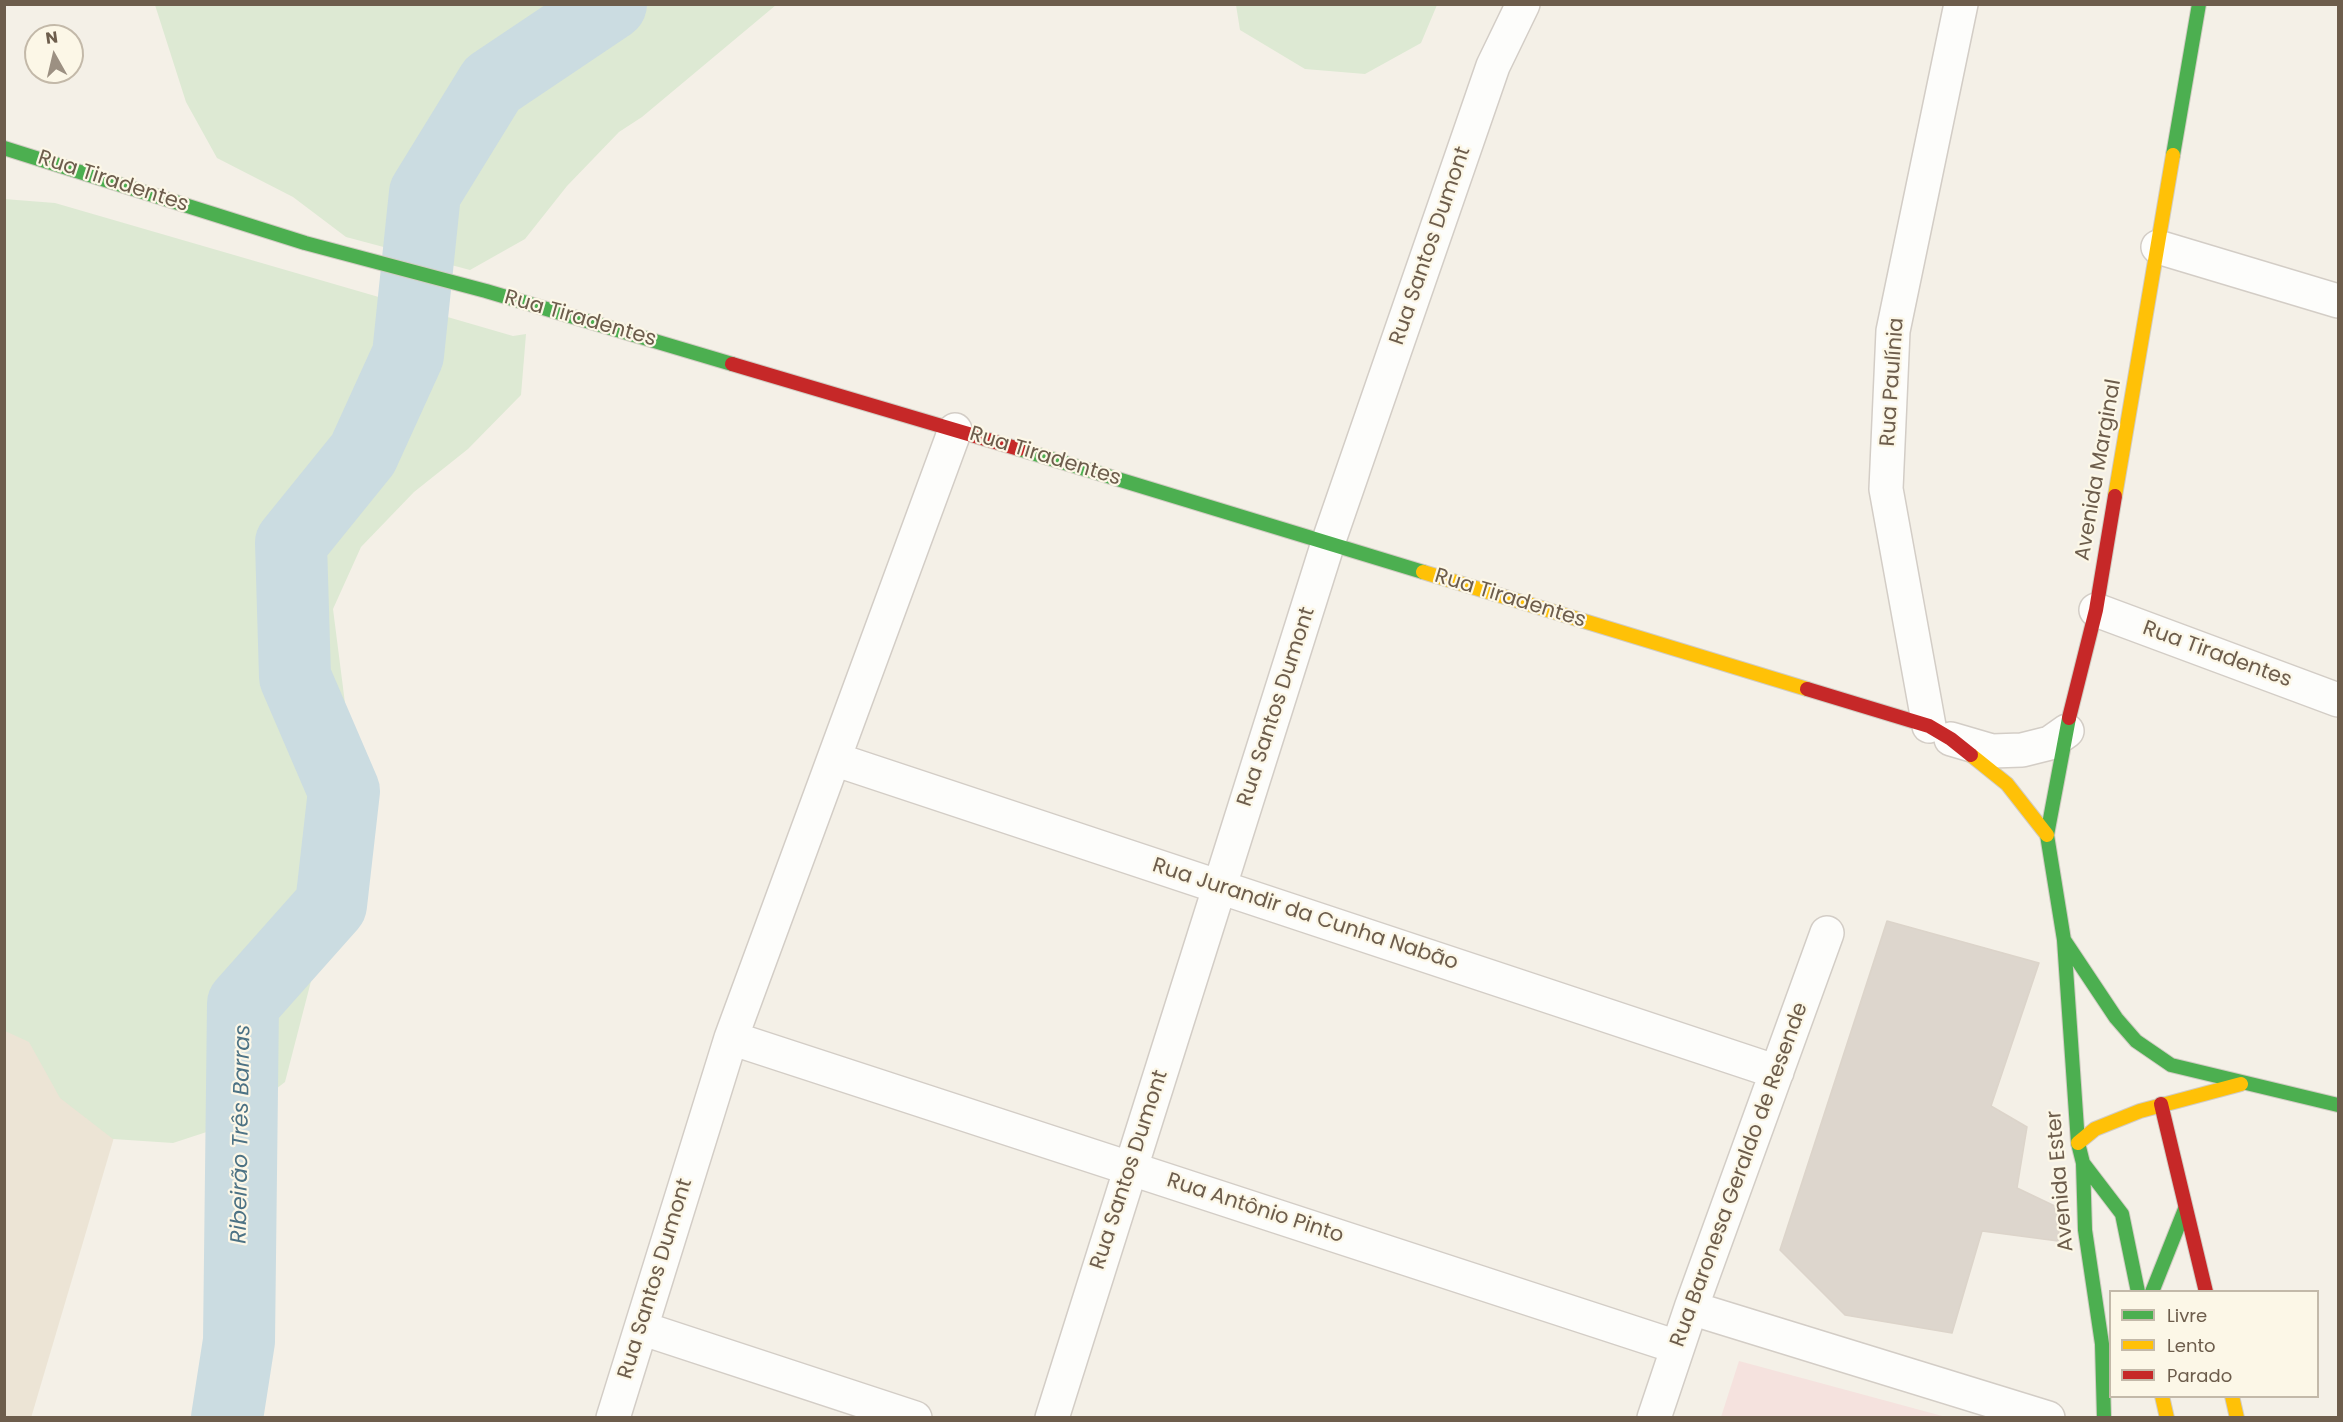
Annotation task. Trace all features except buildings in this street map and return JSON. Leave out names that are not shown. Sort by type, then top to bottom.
[{"type":"street","name":"Rua Santos Dumont","points":[[1052,1418],[1328,543],[1493,66],[1524,4]]},
{"type":"street","name":"Rua Paulínia","points":[[1940,733],[1886,489],[1893,331],[1961,4]]},
{"type":"street","name":"Avenida Marginal","points":[[2064,940],[2047,835],[2067,731],[2096,610],[2199,4]]},
{"type":"street","name":"Rua Tiradentes","points":[[4,148],[305,243],[486,291],[955,430],[1940,733],[2007,784],[2047,835]]},
{"type":"street","points":[[2158,247],[2338,301]]},
{"type":"street","name":"Rua Santos Dumont","points":[[613,1418],[731,1038],[955,430]]},
{"type":"street","name":"Rua Tiradentes","points":[[2096,610],[2338,700]]},
{"type":"street","points":[[1940,733],[1992,751],[2022,750],[2050,743],[2067,731]]},
{"type":"street","name":"Rua Jurandir da Cunha Nabão","points":[[834,759],[1777,1072]]},
{"type":"street","name":"Rua Baronesa Geraldo de Resende","points":[[1654,1418],[1677,1347],[1827,933]]},
{"type":"street","points":[[2064,940],[2116,1018],[2136,1041],[2171,1065],[2338,1105]]},
{"type":"street","name":"Avenida Ester","points":[[2064,940],[2078,1143],[2083,1163],[2085,1230],[2102,1344],[2105,1418]]},
{"type":"street","name":"Rua Antônio Pinto","points":[[731,1038],[1677,1347]]},
{"type":"street","points":[[2078,1143],[2095,1129],[2161,1104],[2243,1083]]},
{"type":"street","points":[[2161,1104],[2205,1290]]},
{"type":"street","points":[[2083,1163],[2122,1214],[2138,1290]]},
{"type":"street","points":[[2153,1290],[2185,1209]]},
{"type":"street","points":[[1691,1308],[2048,1418]]},
{"type":"street","points":[[641,1328],[915,1418]]},
{"type":"street","points":[[2105,1418],[2114,1398]]},
{"type":"street","points":[[2162,1398],[2166,1418]]},
{"type":"street","points":[[2232,1398],[2237,1418]]},
{"type":"shaded area","points":[[4,649],[147,1026],[31,1418],[4,1417]]},
{"type":"shaded area","points":[[1739,1361],[1946,1417],[1721,1417]]},
{"type":"green space","points":[[1236,4],[1437,5],[1421,43],[1365,74],[1305,69],[1240,30]]},
{"type":"green space","points":[[155,5],[776,5],[642,117],[619,132],[567,186],[525,239],[470,270],[346,237],[293,197],[217,158],[186,102]]},
{"type":"green space","points":[[4,199],[55,203],[513,336],[526,334],[521,395],[468,449],[414,492],[361,547],[333,609],[360,821],[357,893],[317,958],[285,1082],[231,1124],[173,1143],[113,1139],[60,1098],[29,1042],[5,1031]]},
{"type":"waterway","name":"Ribeirão Três Barras","points":[[227,1418],[239,1341],[243,1004],[331,905],[344,791],[295,677],[291,543],[363,454],[408,355],[425,193],[492,84],[611,4]]},
{"type":"traffic: fast","points":[[2173,155],[2199,4]]},
{"type":"traffic: fast","points":[[4,148],[305,243],[486,291],[732,364]]},
{"type":"traffic: fast","points":[[1019,449],[1423,572]]},
{"type":"traffic: fast","points":[[2069,718],[2047,835],[2064,940],[2078,1143],[2083,1163],[2085,1230],[2102,1344],[2104,1418]]},
{"type":"traffic: fast","points":[[2064,940],[2116,1018],[2136,1041],[2171,1065],[2338,1105]]},
{"type":"traffic: fast","points":[[2083,1163],[2122,1214],[2138,1290]]},
{"type":"traffic: fast","points":[[2153,1290],[2185,1209]]},
{"type":"traffic: slow","points":[[2115,496],[2173,155]]},
{"type":"traffic: slow","points":[[1423,572],[1807,689]]},
{"type":"traffic: slow","points":[[1971,755],[2007,784],[2047,835]]},
{"type":"traffic: slow","points":[[2078,1143],[2095,1129],[2140,1111],[2241,1084]]},
{"type":"traffic: slow","points":[[2162,1398],[2167,1418]]},
{"type":"traffic: slow","points":[[2232,1398],[2237,1418]]},
{"type":"traffic: jam","points":[[732,364],[1019,449]]},
{"type":"traffic: jam","points":[[2069,718],[2096,610],[2115,496]]},
{"type":"traffic: jam","points":[[1807,689],[1929,726],[1951,739],[1971,755]]},
{"type":"traffic: jam","points":[[2161,1104],[2206,1290]]}]
